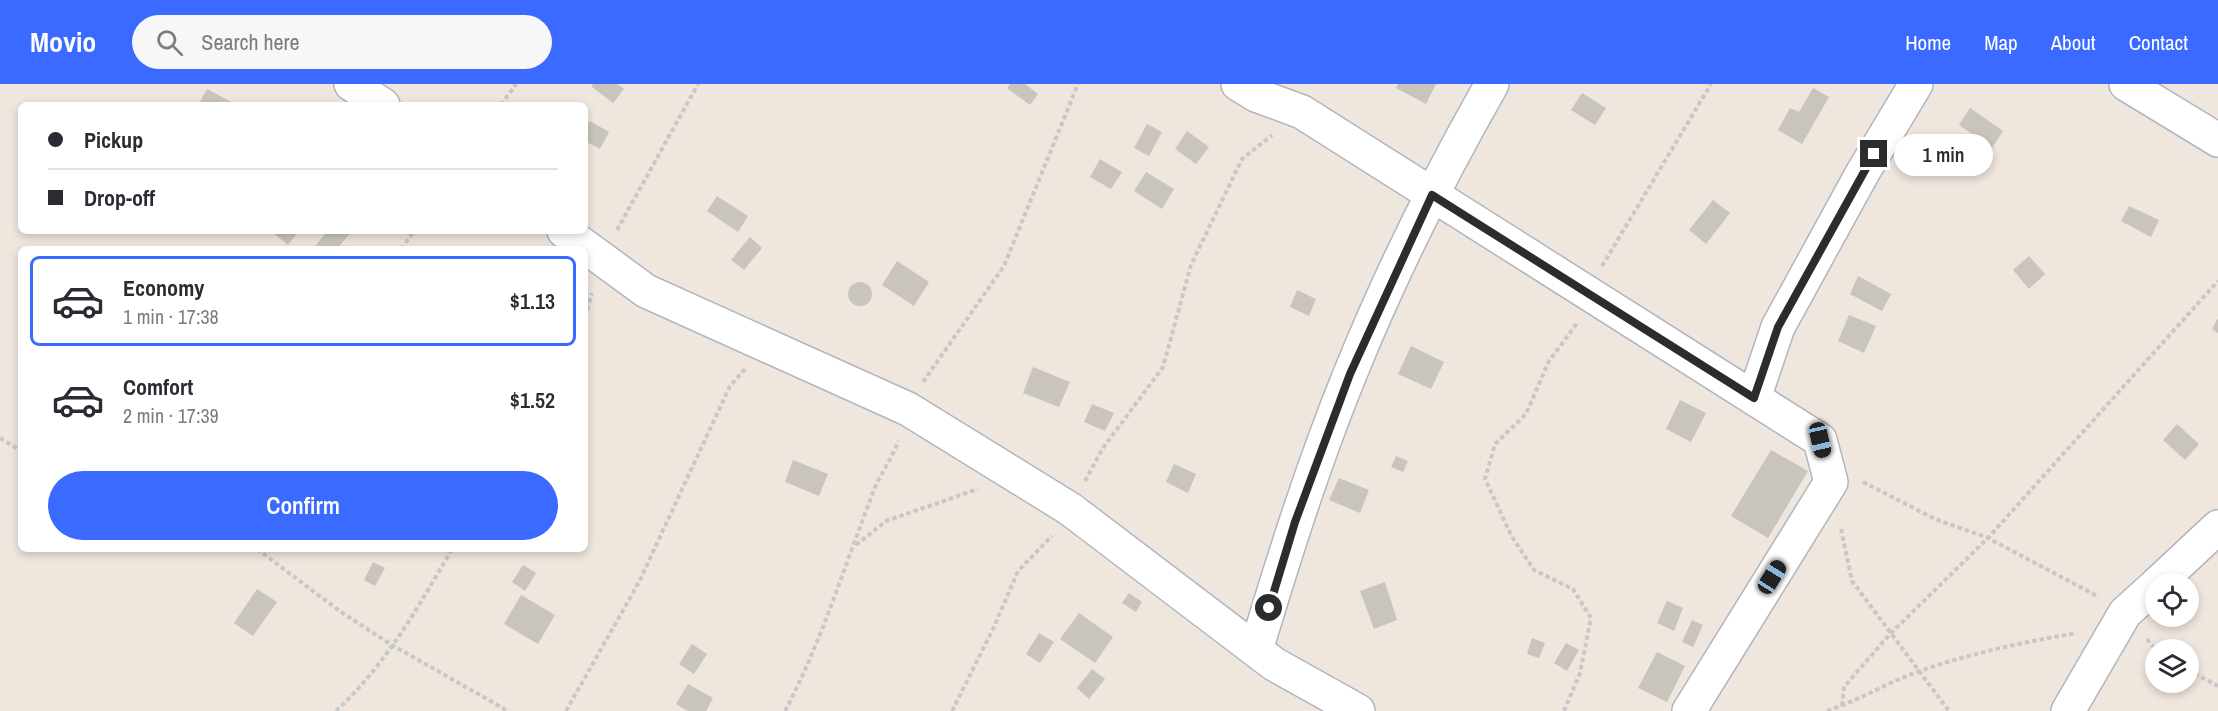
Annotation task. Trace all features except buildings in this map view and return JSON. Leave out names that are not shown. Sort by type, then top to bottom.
[{"type":"street","points":[[351,84],[378,102]]},
{"type":"street","points":[[1238,84],[1256,95],[1302,112],[1820,440],[1829,474],[1689,711]]},
{"type":"street","points":[[1256,650],[1295,522],[1350,374],[1432,195],[1492,84]]},
{"type":"street","points":[[1754,398],[1778,327],[1863,172],[1916,84]]},
{"type":"street","points":[[2126,84],[2218,140]]},
{"type":"street","points":[[568,234],[584,246]]},
{"type":"street","points":[[588,249],[646,291],[908,409],[1070,509],[1274,664],[1358,711]]},
{"type":"street","points":[[2168,573],[2218,527]]},
{"type":"street","points":[[2068,711],[2121,620],[2145,595]]},
{"type":"path","points":[[503,102],[516,84]]},
{"type":"path","points":[[588,307],[602,259],[635,194],[698,84]]},
{"type":"path","points":[[1564,711],[1580,672],[1591,618],[1573,589],[1534,570],[1512,537],[1485,479],[1495,444],[1526,414],[1549,361],[1569,335],[1711,84]]},
{"type":"path","points":[[952,711],[994,627],[1018,571],[1056,532],[1102,448],[1163,368],[1191,265],[1242,159],[1302,112]]},
{"type":"path","points":[[1842,706],[1844,687],[1890,634],[1988,538],[2218,281]]},
{"type":"path","points":[[566,711],[639,582],[730,386],[765,345]]},
{"type":"path","points":[[0,438],[18,449]]},
{"type":"path","points":[[855,546],[886,521],[1014,474]]},
{"type":"path","points":[[1949,711],[1852,581],[1829,474],[1878,488],[1935,519],[1988,538],[2056,572],[2145,641]]},
{"type":"path","points":[[261,552],[341,612],[392,645],[508,711]]},
{"type":"path","points":[[336,711],[349,699],[405,629],[450,552]]},
{"type":"path","points":[[1827,711],[1918,672],[1975,654],[2121,620]]},
{"type":"path","points":[[2199,676],[2218,686]]},
{"type":"route","points":[[1269,608],[1295,522],[1350,374],[1432,195],[1754,398],[1778,327],[1874,154]]}]
